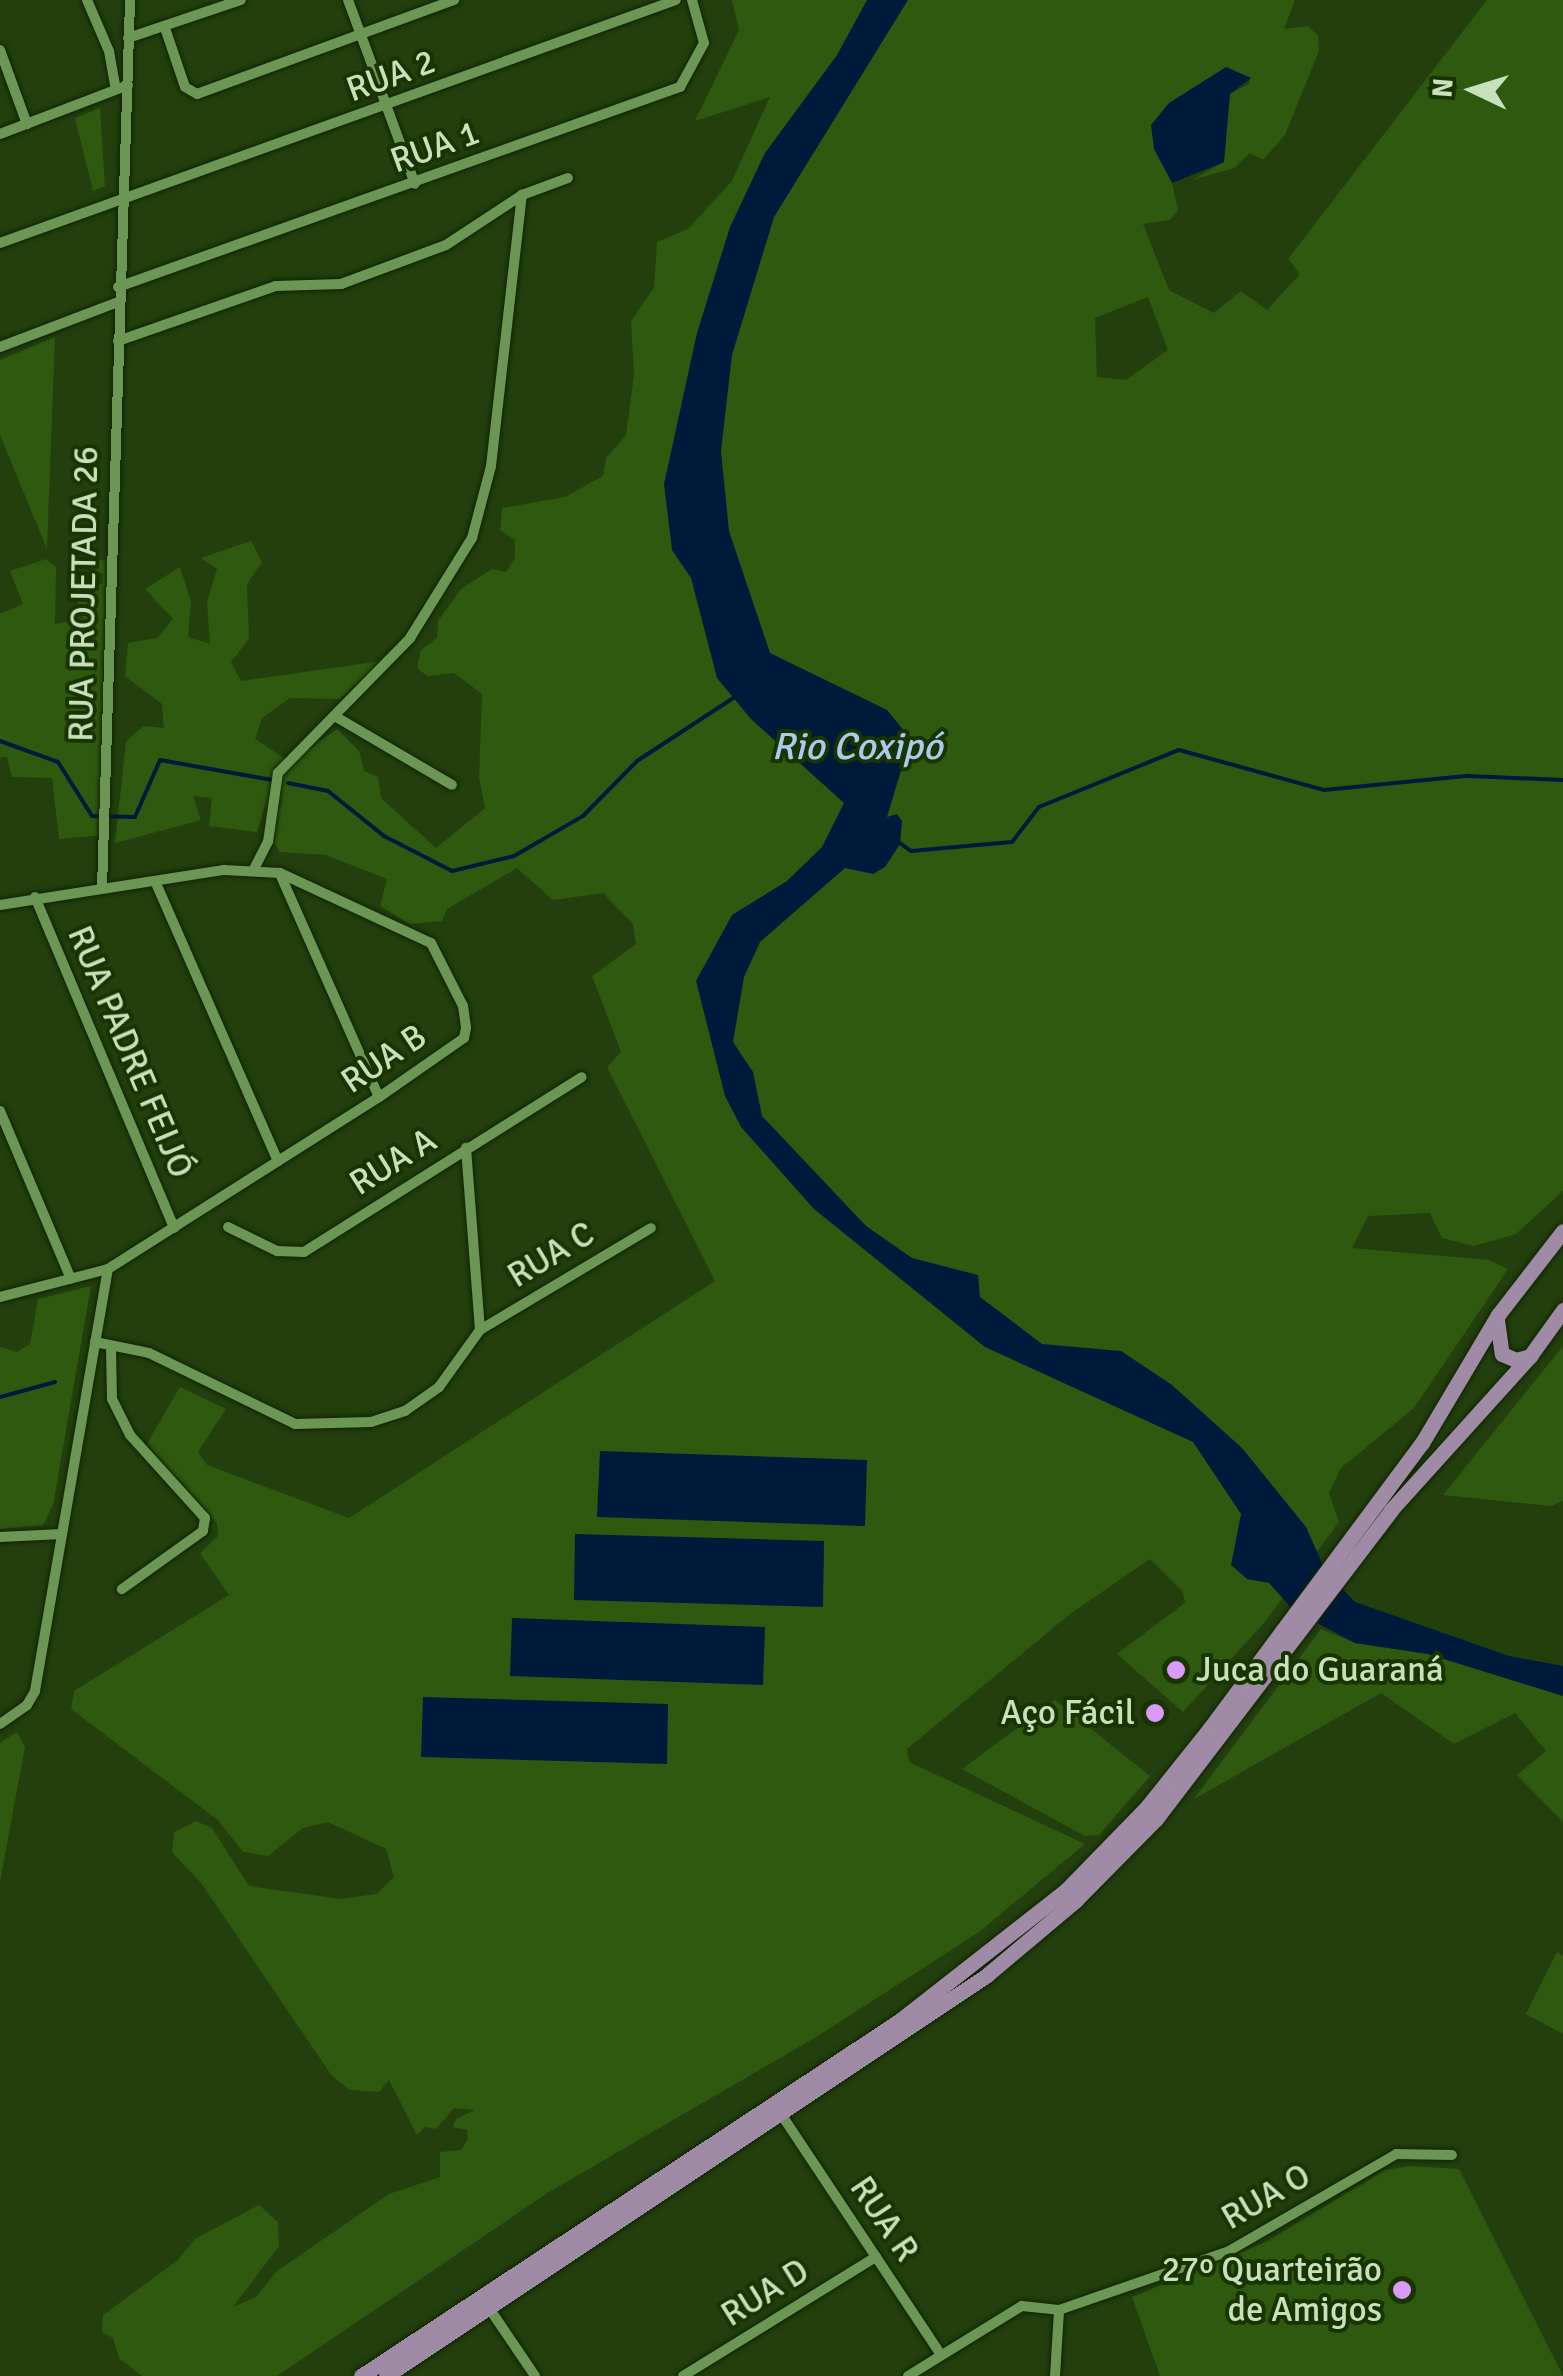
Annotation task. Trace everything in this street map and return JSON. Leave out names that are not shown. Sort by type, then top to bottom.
[{"type":"main road","points":[[386,2376],[987,1975],[1076,1900],[1156,1819],[1292,1646],[1498,1315],[1563,1231]]},
{"type":"main road","points":[[361,2376],[985,1959],[1066,1890],[1146,1808],[1274,1642],[1367,1530],[1530,1356],[1563,1310]]},
{"type":"main road","points":[[1498,1315],[1502,1354],[1516,1360],[1530,1356]]},
{"type":"street","points":[[87,0],[109,51],[116,90]]},
{"type":"street","name":"RUA PROJETADA 26","points":[[102,888],[108,810],[118,286],[130,0]]},
{"type":"street","points":[[128,38],[242,0]]},
{"type":"street","points":[[348,0],[414,184]]},
{"type":"street","points":[[165,28],[186,87],[197,94],[454,0]]},
{"type":"street","name":"RUA 2","points":[[0,243],[388,107],[676,0]]},
{"type":"street","name":"RUA 1","points":[[118,286],[680,87],[704,43],[692,0]]},
{"type":"street","points":[[0,50],[27,124]]},
{"type":"street","points":[[0,134],[128,85]]},
{"type":"street","points":[[118,341],[276,286],[342,284],[446,246],[522,195],[568,178]]},
{"type":"street","points":[[254,869],[268,842],[278,774],[338,718],[410,638],[472,538],[491,466],[522,195]]},
{"type":"street","points":[[0,347],[118,302]]},
{"type":"street","points":[[338,718],[452,785]]},
{"type":"street","points":[[0,906],[35,897],[254,869],[280,874],[379,1097]]},
{"type":"street","name":"RUA B","points":[[0,1296],[108,1269],[379,1097],[464,1038],[464,1006],[449,972],[422,937],[280,874]]},
{"type":"street","points":[[154,881],[278,1161]]},
{"type":"street","name":"RUA PADRE FEIJÓ","points":[[35,897],[174,1228]]},
{"type":"street","name":"RUA A","points":[[228,1227],[277,1252],[304,1252],[582,1077]]},
{"type":"street","points":[[0,1111],[72,1278]]},
{"type":"street","points":[[95,1342],[149,1352],[295,1424],[333,1426],[404,1410],[439,1387],[480,1330],[466,1148]]},
{"type":"street","name":"RUA C","points":[[480,1330],[651,1228]]},
{"type":"street","points":[[0,1724],[27,1705],[35,1690],[108,1269]]},
{"type":"street","points":[[111,1348],[112,1399],[130,1436],[205,1518],[204,1531],[122,1589]]},
{"type":"street","points":[[0,1537],[62,1534]]},
{"type":"street","name":"RUA R","points":[[781,2114],[941,2355]]},
{"type":"street","name":"RUA O","points":[[908,2376],[1022,2306],[1059,2310],[1229,2251],[1396,2154],[1452,2155]]},
{"type":"street","name":"RUA D","points":[[683,2376],[876,2257]]},
{"type":"street","points":[[489,2308],[535,2376]]},
{"type":"street","points":[[1055,2376],[1059,2310]]},
{"type":"green space","points":[[732,0],[1295,0],[1284,29],[1307,26],[1318,35],[1319,51],[1285,135],[1263,160],[1250,153],[1234,168],[1192,180],[1224,162],[1230,94],[1249,84],[1250,78],[1226,67],[1172,183],[1178,210],[1170,220],[1143,224],[1169,290],[1214,313],[1241,291],[1267,310],[1300,274],[1288,259],[1487,0],[1563,0],[1563,1191],[1516,1234],[1474,1246],[1442,1238],[1430,1213],[1368,1216],[1352,1248],[1489,1260],[1508,1269],[1414,1408],[1341,1468],[1329,1493],[1339,1522],[1264,1623],[1183,1712],[1117,1654],[1185,1603],[1183,1592],[1150,1559],[1070,1614],[907,1749],[909,1762],[1085,1844],[979,1932],[818,2036],[549,2192],[277,2376],[142,2376],[119,2358],[113,2338],[102,2332],[103,2315],[178,2260],[195,2239],[259,2205],[278,2222],[279,2246],[233,2307],[256,2297],[277,2271],[389,2194],[440,2177],[440,2152],[461,2150],[468,2139],[467,2130],[453,2127],[456,2119],[475,2110],[454,2108],[436,2129],[425,2127],[417,2135],[389,2080],[379,2092],[350,2090],[332,2076],[201,1883],[172,1852],[174,1832],[196,1821],[212,1828],[249,1886],[341,1899],[376,1894],[394,1877],[386,1849],[328,1822],[303,1828],[268,1856],[243,1852],[218,1820],[71,1709],[74,1691],[229,1595],[200,1553],[218,1536],[217,1523],[147,1444],[180,1387],[226,1409],[198,1452],[207,1465],[349,1518],[715,1281],[607,1067],[621,1052],[592,976],[636,944],[633,924],[603,893],[553,900],[517,868],[447,909],[442,921],[410,924],[380,906],[387,879],[326,855],[280,852],[265,829],[267,799],[257,832],[209,826],[212,798],[193,796],[201,820],[115,843],[126,742],[143,726],[164,728],[162,704],[125,676],[128,643],[157,638],[173,619],[145,589],[180,567],[191,602],[188,637],[210,644],[207,602],[217,569],[201,558],[251,541],[262,562],[247,584],[249,639],[231,662],[241,681],[381,661],[340,699],[290,698],[262,718],[255,739],[287,760],[273,785],[291,762],[337,729],[359,751],[364,771],[378,777],[381,798],[436,848],[485,808],[479,777],[482,694],[454,673],[427,676],[417,668],[421,650],[437,638],[438,621],[461,589],[492,569],[506,572],[515,558],[515,540],[500,530],[502,508],[565,497],[603,476],[606,458],[626,435],[634,375],[631,321],[654,288],[657,242],[688,229],[732,181],[770,97],[695,121],[739,30]],"holes":[[[1148,297],[1168,350],[1126,380],[1097,377],[1095,318]]]},
{"type":"green space","points":[[100,108],[105,186],[93,191],[75,118]]},
{"type":"green space","points":[[55,337],[47,549],[0,435],[0,360]]},
{"type":"green space","points":[[85,558],[110,561],[105,835],[59,839],[52,778],[12,777],[7,757],[0,758],[0,614],[23,604],[10,571],[46,559],[56,567],[55,624],[83,618],[76,597],[102,584],[103,574],[82,564]]},
{"type":"green space","points":[[91,1286],[53,1505],[43,1525],[0,1529],[0,1347],[17,1352],[30,1344],[38,1299]]},
{"type":"green space","points":[[1563,1346],[1563,1501],[1551,1506],[1443,1495]]},
{"type":"green space","points":[[1321,1629],[1355,1643],[1428,1654],[1563,1696],[1563,1822],[1517,1775],[1546,1751],[1515,1713],[1454,1744],[1381,1693],[1194,1799]]},
{"type":"green space","points":[[1055,1700],[1150,1776],[1099,1835],[1085,1836],[962,1769]]},
{"type":"green space","points":[[17,1732],[25,1747],[0,1882],[0,1743]]},
{"type":"green space","points":[[1557,1952],[1563,1956],[1563,2034],[1526,2014]]},
{"type":"green space","name":"27º Quarteirão de Amigos","points":[[1410,2166],[1459,2169],[1563,2376],[1160,2376],[1132,2297],[1266,2242],[1385,2170]]},
{"type":"water","name":"Rio Coxipó","points":[[867,0],[908,0],[774,217],[732,355],[721,451],[729,531],[770,653],[887,710],[905,732],[906,754],[887,817],[897,814],[902,821],[900,844],[885,867],[873,874],[845,868],[760,942],[744,977],[733,1042],[753,1072],[762,1116],[866,1226],[912,1258],[978,1275],[980,1297],[1042,1344],[1121,1351],[1172,1385],[1242,1448],[1306,1527],[1326,1572],[1355,1602],[1509,1656],[1563,1666],[1563,1696],[1428,1654],[1355,1643],[1294,1611],[1269,1583],[1247,1579],[1231,1565],[1241,1514],[1193,1442],[985,1347],[814,1209],[741,1127],[725,1096],[696,981],[732,915],[787,881],[822,847],[844,803],[751,719],[717,678],[691,578],[672,550],[664,484],[697,333],[730,227],[765,153],[837,55]]},
{"type":"water","points":[[1226,67],[1251,78],[1230,94],[1224,162],[1172,183],[1154,149],[1151,125],[1169,103]]},
{"type":"water","points":[[600,1451],[867,1460],[865,1526],[597,1517]]},
{"type":"water","points":[[575,1534],[824,1541],[823,1607],[574,1600]]},
{"type":"water","points":[[512,1618],[765,1627],[763,1685],[510,1676]]},
{"type":"water","points":[[423,1697],[668,1704],[667,1764],[421,1757]]},
{"type":"waterway","points":[[288,783],[328,791],[384,836],[452,871],[514,856],[583,816],[637,761],[738,695]]},
{"type":"waterway","points":[[0,741],[58,762],[92,816],[135,817],[160,760],[272,780]]},
{"type":"waterway","points":[[897,841],[911,851],[1012,842],[1039,807],[1179,750],[1324,790],[1468,776],[1563,780]]},
{"type":"waterway","points":[[0,1397],[55,1382]]},
{"type":"place","name":"Juca do Guaraná","points":[[1176,1670]]},
{"type":"place","name":"Aço Fácil","points":[[1155,1713]]},
{"type":"place","name":"27º Quarteirão de Amigos","points":[[1402,2290]]}]
